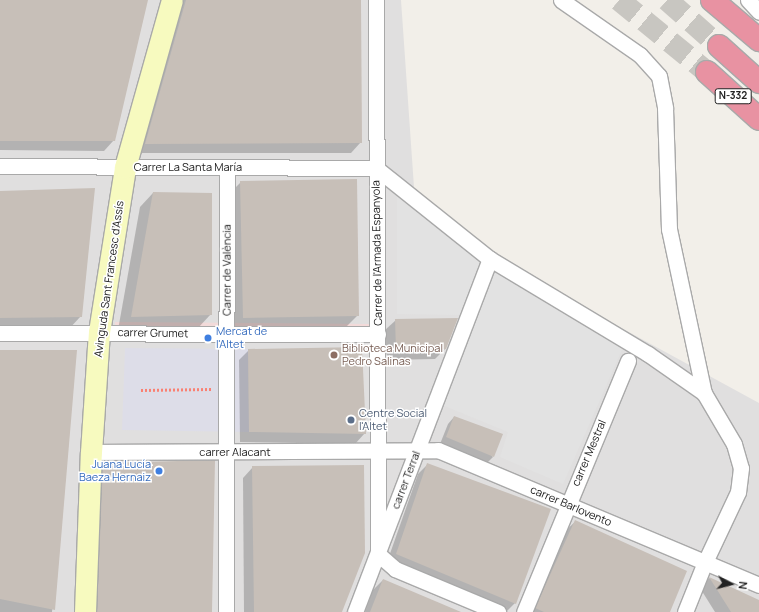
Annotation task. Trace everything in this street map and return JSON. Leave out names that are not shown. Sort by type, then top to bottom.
[{"type":"highway","points":[[712,0],[759,40]]},
{"type":"highway","name":"N-332","points":[[719,46],[759,82]]},
{"type":"highway","name":"N-332","points":[[707,72],[759,119]]},
{"type":"main road","name":"Avinguda Sant Francesc d’Assís","points":[[85,612],[91,452],[99,332],[125,167],[172,0]]},
{"type":"street","name":"Carrer de l'Armada Espanyola","points":[[376,0],[379,452],[378,554]]},
{"type":"street","points":[[561,0],[640,55],[659,76],[665,108],[669,229],[704,393],[734,444],[741,468],[738,492],[705,562],[685,612]]},
{"type":"street","points":[[748,0],[759,12]]},
{"type":"street","name":"Carrer La Santa María","points":[[0,166],[376,168]]},
{"type":"street","name":"Carrer de València","points":[[226,612],[227,167]]},
{"type":"street","points":[[376,168],[490,259],[648,354],[704,393]]},
{"type":"street","name":"carrer Terral","points":[[355,612],[490,259]]},
{"type":"street","name":"carrer Grumet","points":[[0,333],[99,332],[378,334]]},
{"type":"street","name":"carrer Mestral","points":[[524,612],[628,361]]},
{"type":"street","name":"carrer Barlovento","points":[[379,452],[438,450],[759,585]]},
{"type":"street","name":"carrer Alacant","points":[[91,452],[379,452]]},
{"type":"street","points":[[378,554],[395,569],[498,612]]},
{"type":"path","points":[[141,390],[226,389]]},
{"type":"shaded area","points":[[0,0],[401,0],[416,216],[759,403],[759,612],[0,612]]},
{"type":"shaded area","points":[[397,195],[624,345],[563,484],[500,457],[508,432],[430,400],[463,315],[397,314]]},
{"type":"shaded area","points":[[115,322],[371,324],[371,342],[115,340]]},
{"type":"shaded area","points":[[125,348],[248,349],[249,432],[122,430]]},
{"type":"building","points":[[0,0],[148,0],[115,141],[0,141]]},
{"type":"building","points":[[186,0],[361,0],[362,143],[145,144]]},
{"type":"building","points":[[357,179],[359,316],[243,318],[240,181]]},
{"type":"building","points":[[95,188],[82,317],[0,318],[0,191]]},
{"type":"building","points":[[153,192],[212,193],[212,315],[131,317]]},
{"type":"building","points":[[458,318],[446,349],[396,351],[395,319]]},
{"type":"building","points":[[362,347],[366,434],[249,432],[248,349]]},
{"type":"building","points":[[0,350],[77,350],[55,610],[0,599]]},
{"type":"building","points":[[454,416],[503,434],[494,457],[446,437]]},
{"type":"building","points":[[215,460],[212,612],[97,612],[103,463]]},
{"type":"building","points":[[427,463],[551,509],[516,604],[396,554]]},
{"type":"building","points":[[364,465],[365,553],[342,612],[254,612],[252,466]]},
{"type":"building","points":[[575,520],[687,571],[670,612],[544,612],[535,608]]},
{"type":"building","points":[[709,577],[759,600],[759,612],[731,612]]},
{"type":"building","points":[[383,579],[461,612],[370,612]]},
{"type":"tunnel","points":[[619,0],[707,72]]},
{"type":"tunnel","points":[[667,0],[719,46]]},
{"type":"place","name":"Mercat de l'Altet","points":[[208,338]]},
{"type":"place","name":"Biblioteca Municipal Pedro Salinas","points":[[334,355]]},
{"type":"place","name":"Centre Social l'Altet","points":[[351,420]]},
{"type":"place","name":"Juana Lucía Baeza Hernaiz","points":[[159,471]]}]
